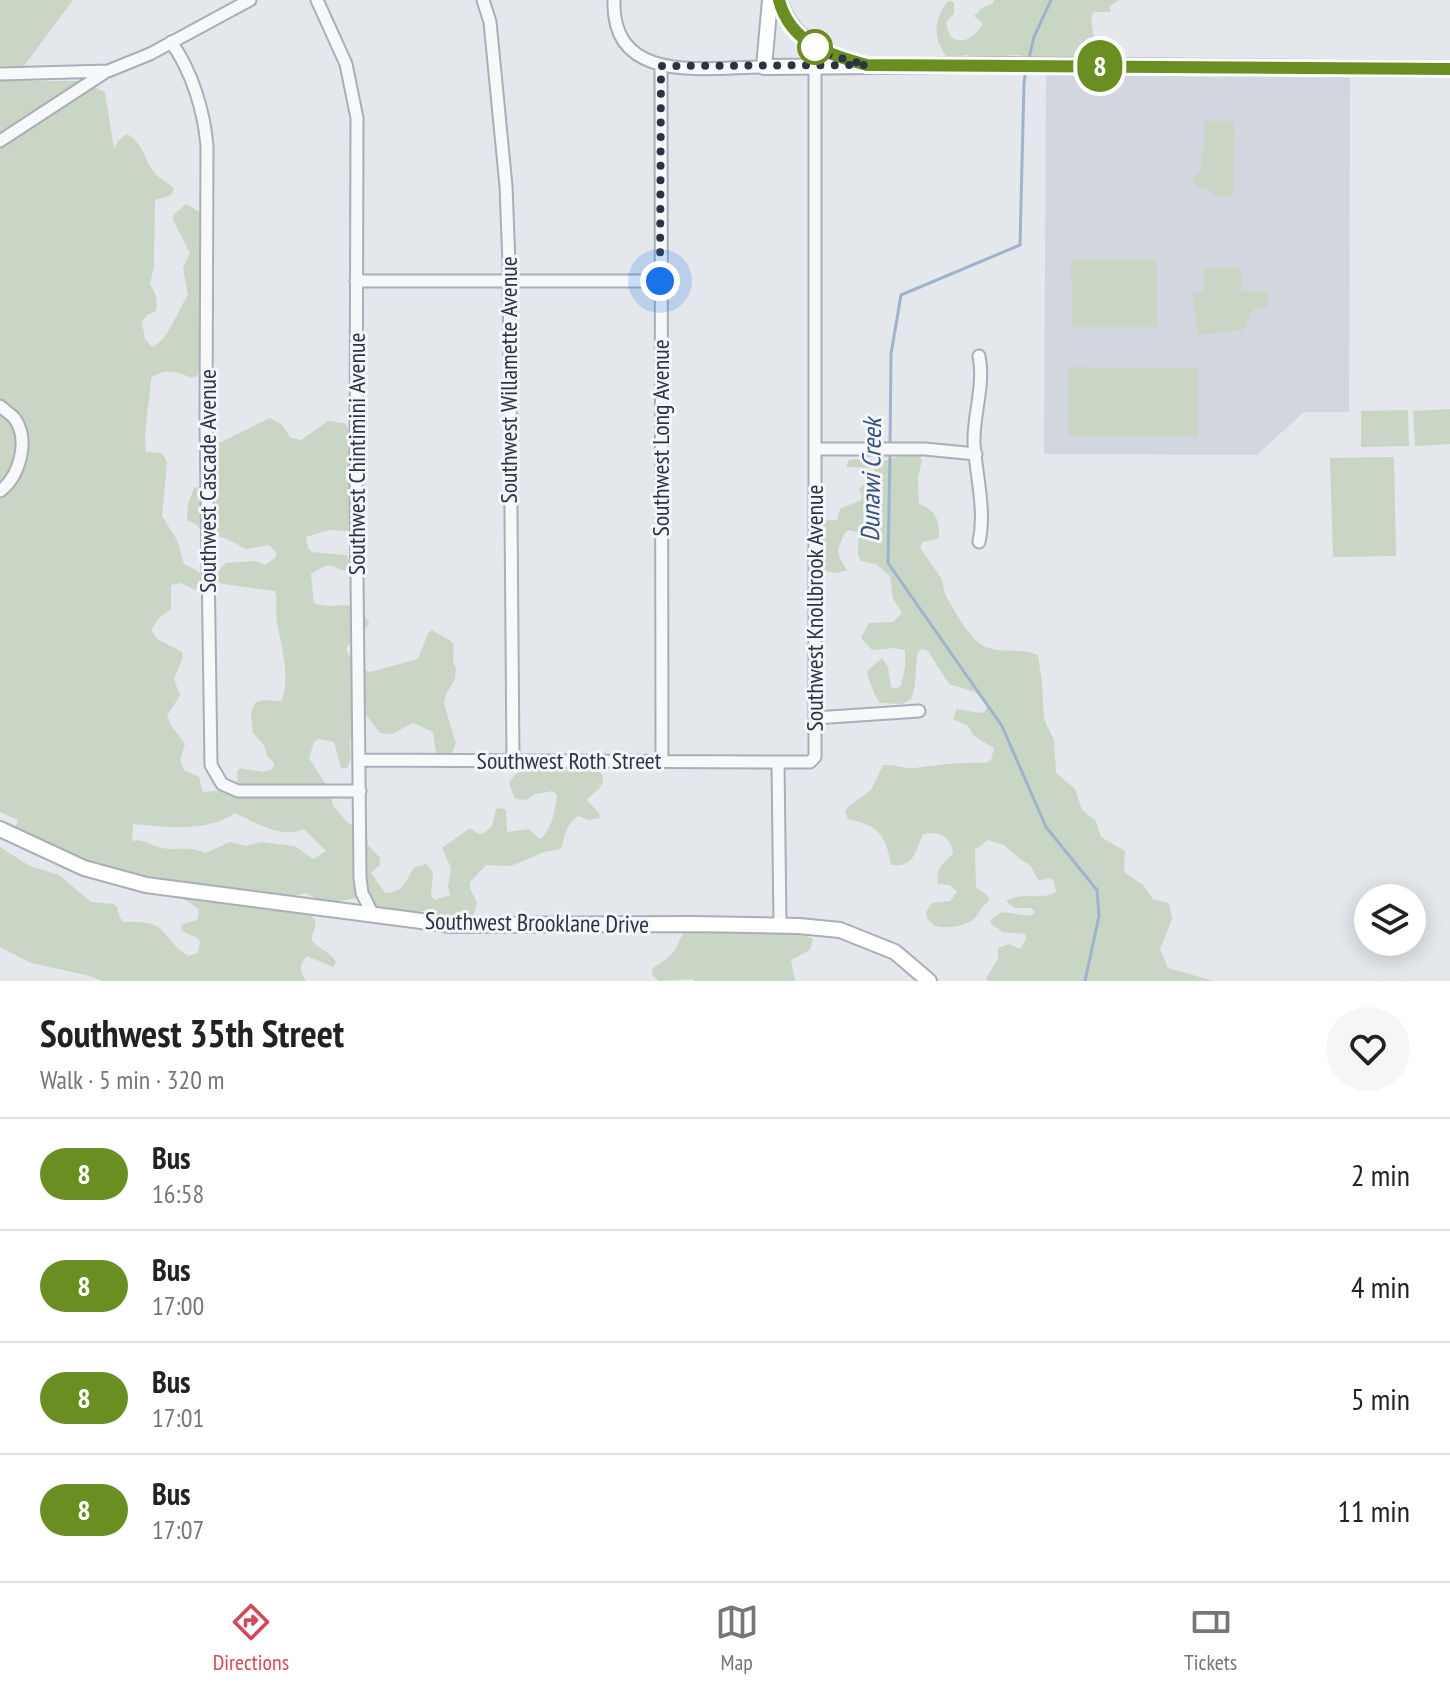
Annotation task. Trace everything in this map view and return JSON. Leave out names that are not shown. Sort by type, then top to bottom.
[{"type":"street","points":[[0,141],[108,71],[126,65],[250,0]]},
{"type":"street","name":"Southwest Chintimini Avenue","points":[[317,0],[340,48],[355,102],[360,878],[362,893],[372,913]]},
{"type":"street","name":"Southwest Willamette Avenue","points":[[483,0],[490,22],[506,186],[513,761]]},
{"type":"street","points":[[614,0],[617,26],[625,44],[643,60],[661,66],[1450,69]]},
{"type":"street","points":[[764,67],[770,0]]},
{"type":"street","points":[[779,0],[781,9],[798,34],[826,54],[867,65]]},
{"type":"street","name":"Southwest Cascade Avenue","points":[[171,42],[192,84],[206,131],[207,146],[206,423],[211,765],[222,784],[238,791],[360,791]]},
{"type":"street","name":"Southwest Long Avenue","points":[[661,66],[662,761]]},
{"type":"street","name":"Southwest Knollbrook Avenue","points":[[778,762],[813,760],[815,754],[815,66]]},
{"type":"street","points":[[0,74],[108,71]]},
{"type":"street","points":[[356,281],[660,281]]},
{"type":"street","points":[[979,356],[981,376],[974,442],[982,517],[979,542]]},
{"type":"street","points":[[0,406],[16,420],[21,437],[20,460],[10,484],[0,491]]},
{"type":"street","name":"Southwest Knollbrook Avenue","points":[[815,449],[925,449],[976,454]]},
{"type":"street","points":[[815,718],[919,711]]},
{"type":"street","name":"Southwest Roth Street","points":[[360,760],[778,762]]},
{"type":"street","points":[[778,762],[780,926]]},
{"type":"street","name":"Southwest Brooklane Drive","points":[[0,829],[84,868],[146,885],[372,913],[417,922],[452,925],[780,926],[840,930],[895,952],[929,981]]},
{"type":"shaded area","points":[[1046,74],[1350,75],[1349,412],[1304,412],[1257,455],[1044,454]]},
{"type":"green space","points":[[0,0],[73,0],[24,66],[0,66]]},
{"type":"green space","points":[[994,0],[1119,0],[1110,6],[1110,12],[1094,12],[1091,17],[1094,39],[1089,59],[1075,63],[1066,57],[1049,60],[1017,55],[981,58],[965,55],[949,60],[936,30],[939,16],[948,1],[954,2],[954,14],[946,22],[948,31],[952,37],[962,40],[979,30],[983,23],[974,16]]},
{"type":"green space","points":[[0,81],[82,81],[105,92],[114,149],[127,134],[140,146],[156,174],[174,189],[171,195],[155,200],[154,267],[150,284],[157,307],[142,322],[145,339],[152,347],[168,332],[188,295],[183,268],[190,253],[173,220],[174,214],[186,204],[205,215],[199,267],[206,282],[202,365],[197,376],[191,378],[171,372],[151,378],[145,433],[146,452],[162,453],[167,462],[162,516],[177,540],[184,564],[199,572],[203,582],[195,590],[181,583],[171,585],[171,609],[158,619],[151,630],[157,639],[182,652],[174,679],[180,696],[167,715],[185,744],[180,760],[184,770],[199,777],[203,792],[238,789],[237,772],[240,768],[262,772],[273,769],[274,763],[267,756],[264,745],[253,733],[251,713],[258,701],[282,700],[285,681],[275,591],[217,581],[219,570],[226,563],[255,561],[265,565],[277,553],[269,545],[246,549],[225,538],[204,533],[187,520],[188,504],[194,488],[204,486],[211,447],[270,418],[281,424],[291,438],[301,440],[328,421],[344,423],[351,434],[349,473],[356,498],[355,514],[351,531],[329,530],[306,537],[312,552],[346,555],[352,571],[329,566],[311,574],[314,603],[348,605],[362,613],[369,622],[346,649],[356,663],[370,672],[418,659],[432,630],[454,645],[455,679],[444,704],[456,743],[452,753],[441,756],[436,753],[433,732],[413,723],[392,734],[380,733],[364,712],[353,731],[347,768],[341,768],[334,742],[318,739],[314,742],[309,758],[331,793],[333,806],[347,822],[367,834],[368,845],[380,858],[380,865],[371,873],[385,893],[392,892],[404,885],[415,867],[426,864],[433,872],[431,896],[435,900],[450,895],[451,868],[442,848],[470,828],[479,834],[484,833],[492,826],[496,809],[506,810],[507,832],[529,829],[540,839],[550,825],[557,795],[553,791],[535,794],[526,800],[515,799],[509,784],[517,773],[528,769],[554,768],[573,763],[597,770],[603,776],[602,784],[587,800],[600,818],[589,820],[578,816],[574,819],[566,831],[561,849],[544,852],[511,866],[486,865],[470,882],[477,903],[472,920],[432,919],[426,910],[405,917],[385,918],[364,898],[329,902],[306,893],[260,904],[277,910],[304,911],[315,921],[312,940],[336,962],[333,967],[307,956],[301,968],[306,981],[103,981],[31,963],[0,947],[0,847],[30,866],[59,875],[91,902],[113,904],[124,922],[157,927],[188,956],[198,953],[200,942],[182,931],[181,925],[197,920],[199,910],[181,898],[112,874],[39,840],[15,828],[18,820],[0,812]],"holes":[[[235,813],[278,831],[304,829],[326,851],[313,859],[295,846],[261,842],[246,846],[230,842],[205,853],[132,841],[133,824],[199,826]]]},
{"type":"green space","points":[[1204,121],[1235,121],[1233,196],[1212,196],[1208,189],[1194,184],[1195,174],[1201,170],[1201,152],[1205,151]]},
{"type":"green space","points":[[1071,260],[1157,260],[1157,327],[1072,327]]},
{"type":"green space","points":[[1204,268],[1241,268],[1241,291],[1266,292],[1269,297],[1267,307],[1254,309],[1243,330],[1198,335],[1192,292],[1204,292]]},
{"type":"green space","points":[[1068,367],[1198,368],[1198,437],[1068,436]]},
{"type":"green space","points":[[1450,409],[1450,444],[1415,446],[1413,411]]},
{"type":"green space","points":[[1408,410],[1409,446],[1361,447],[1361,411]]},
{"type":"green space","points":[[908,454],[919,456],[922,460],[918,477],[919,504],[933,513],[939,526],[939,538],[923,542],[920,547],[941,578],[954,610],[970,634],[982,645],[1038,655],[1044,719],[1054,740],[1056,773],[1075,789],[1082,810],[1096,821],[1101,837],[1125,851],[1124,872],[1143,885],[1153,899],[1169,903],[1172,919],[1160,949],[1168,968],[1214,981],[987,981],[998,959],[998,948],[1009,944],[1020,949],[1026,939],[1025,934],[1003,932],[990,923],[992,918],[1002,912],[1031,916],[1035,912],[1031,908],[1014,908],[1006,901],[1050,895],[1056,892],[1054,881],[1049,878],[1039,881],[1030,865],[1004,845],[988,840],[975,850],[976,887],[989,897],[988,902],[975,918],[966,923],[950,927],[934,926],[926,912],[932,903],[950,901],[957,892],[950,885],[938,884],[941,867],[953,854],[947,839],[939,834],[923,834],[910,861],[891,865],[879,833],[867,824],[848,819],[845,813],[847,808],[871,790],[883,765],[910,768],[986,763],[991,760],[994,748],[974,736],[968,726],[953,719],[957,709],[980,713],[985,711],[987,705],[975,692],[949,684],[928,651],[922,649],[918,652],[911,699],[902,704],[880,703],[867,671],[882,658],[888,667],[891,687],[896,689],[901,686],[905,650],[872,650],[861,638],[869,623],[893,622],[902,613],[893,599],[890,576],[876,564],[861,561],[858,555],[859,533],[849,530],[840,544],[839,556],[847,570],[837,573],[826,571],[818,551],[818,529],[827,520],[837,520],[840,509],[861,500],[859,490],[862,485],[873,484],[876,479],[874,468],[846,467],[848,461],[855,459],[874,463]]},
{"type":"green space","points":[[1394,457],[1396,556],[1333,557],[1330,458]]},
{"type":"green space","points":[[691,928],[701,933],[799,932],[813,939],[810,950],[791,960],[795,981],[658,981],[652,974],[653,968],[675,950]]},
{"type":"waterway","name":"Dunawi Creek","points":[[1028,62],[1034,37],[1051,0]]},
{"type":"waterway","name":"Dunawi Creek","points":[[890,446],[891,354],[901,295],[1020,245],[1026,69]]},
{"type":"waterway","name":"Dunawi Creek","points":[[890,453],[888,563],[1002,726],[1046,827],[1097,890],[1099,916],[1085,981]]},
{"type":"bus line","name":"8","points":[[779,0],[781,9],[798,34],[826,54],[867,65],[1450,69]]},
{"type":"route","points":[[660,281],[661,66],[867,65],[826,54],[815,47]]}]
